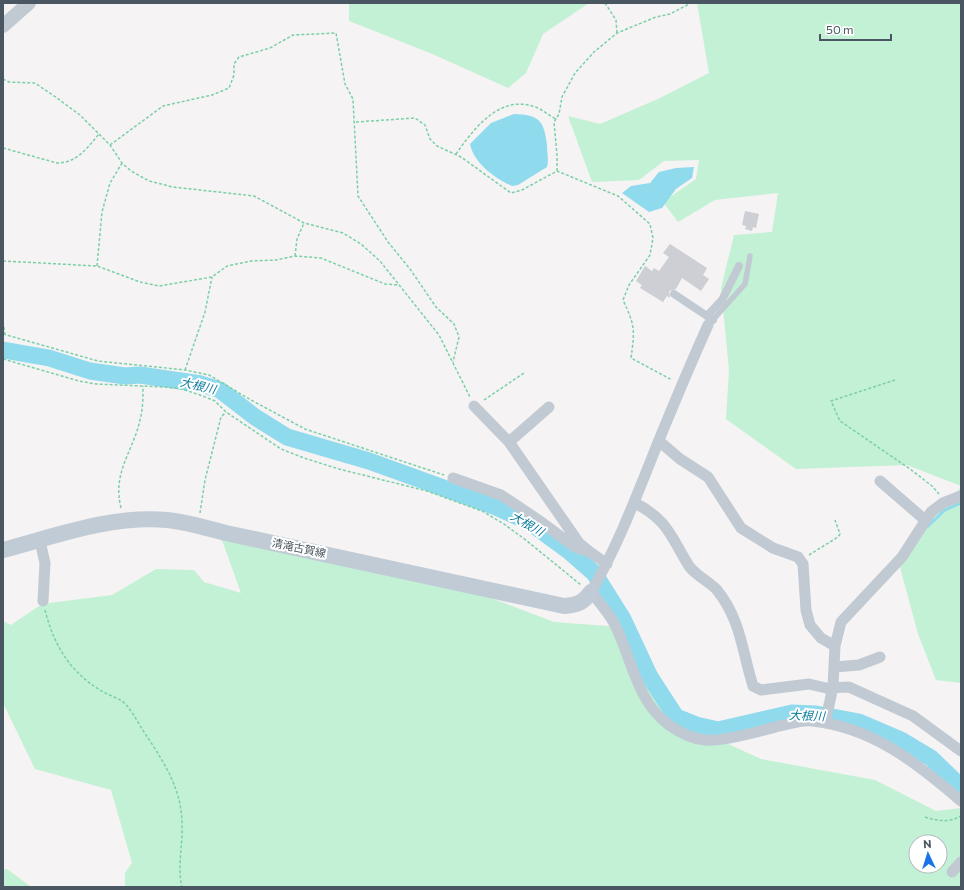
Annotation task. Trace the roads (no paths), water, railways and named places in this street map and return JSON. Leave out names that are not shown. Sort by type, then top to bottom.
[{"type":"main road","name":"清滝古賀線","points":[[3,550],[99,524],[124,521],[166,520],[564,606],[577,605],[584,601],[591,592]]},
{"type":"street","points":[[3,26],[29,3]]},
{"type":"street","points":[[739,266],[710,321],[681,385],[635,503],[607,564],[591,592],[614,622],[647,703],[657,715],[671,726],[689,736],[706,740],[740,736],[810,721],[825,723],[881,741],[909,759],[961,801]]},
{"type":"street","points":[[674,294],[710,321]]},
{"type":"street","points":[[474,406],[509,442],[579,543],[607,564]]},
{"type":"street","points":[[509,442],[549,407]]},
{"type":"street","points":[[659,441],[680,459],[708,477],[741,528],[773,548],[798,557],[803,564],[806,610],[810,625],[821,638],[835,646]]},
{"type":"street","points":[[453,478],[501,495],[538,519],[575,547],[590,552]]},
{"type":"street","points":[[880,481],[925,520]]},
{"type":"street","points":[[825,723],[833,687],[835,646],[841,622],[898,562],[931,512],[943,503],[961,496]]},
{"type":"street","points":[[635,503],[654,514],[667,527],[690,568],[716,589],[732,614],[742,638],[745,659],[753,686],[760,690],[808,684],[826,688],[849,687],[913,716],[961,751]]},
{"type":"street","points":[[40,540],[45,563],[42,600]]},
{"type":"street","points":[[835,667],[859,665],[880,657]]},
{"type":"street","points":[[952,872],[961,862]]},
{"type":"lane","points":[[710,321],[745,284],[750,256]]},
{"type":"water","points":[[514,114],[535,118],[542,124],[546,137],[548,162],[547,167],[518,185],[512,186],[498,179],[480,164],[472,151],[470,144],[491,123]]},
{"type":"water","points":[[694,167],[692,178],[676,189],[662,208],[649,212],[622,193],[631,186],[650,183],[659,172],[676,168]]},
{"type":"waterway","name":"大根川","points":[[3,350],[49,358],[90,371],[125,376],[140,375],[201,384],[220,390],[255,417],[287,437],[369,461],[496,507],[529,522],[570,552],[594,573],[623,619],[650,677],[676,717],[696,725],[718,730],[792,713],[816,714],[859,722],[901,740],[931,758],[961,787]]},
{"type":"waterway","points":[[927,527],[945,510],[961,503]]}]
